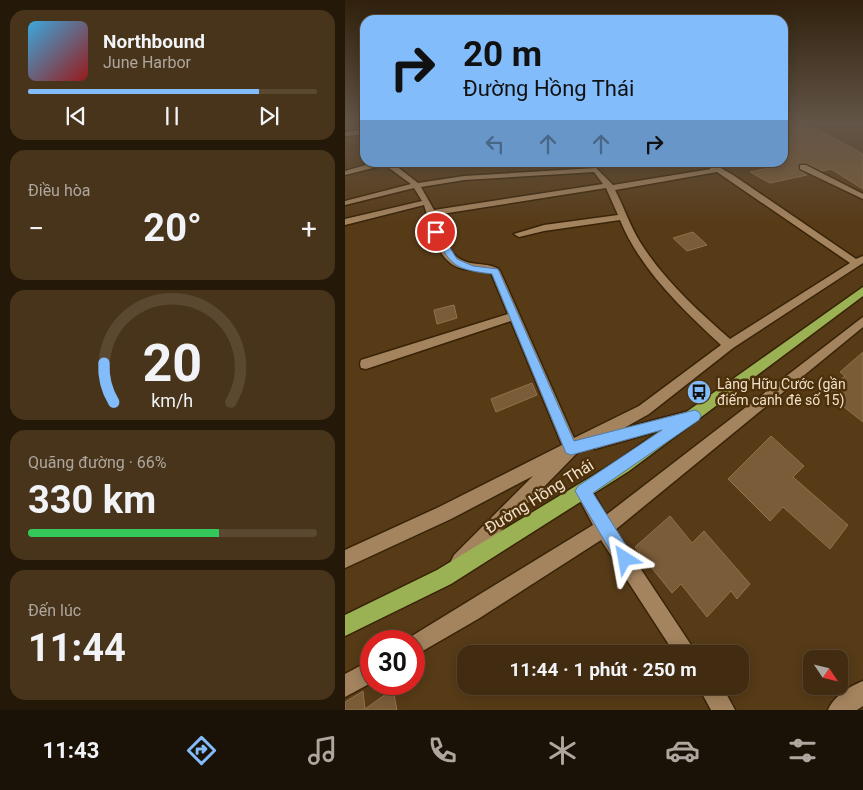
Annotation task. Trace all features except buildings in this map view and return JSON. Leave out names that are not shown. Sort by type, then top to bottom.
[{"type":"main road","name":"Đường Hồng Thái","points":[[345,626],[444,577],[583,491],[695,416],[863,291]]},
{"type":"street","points":[[345,173],[367,167]]},
{"type":"street","points":[[392,167],[417,185],[429,207],[436,232],[453,261],[471,268],[495,271],[571,448]]},
{"type":"street","points":[[345,559],[445,512],[644,410],[729,345],[860,261],[713,167]]},
{"type":"street","points":[[803,167],[863,197]]},
{"type":"street","points":[[345,203],[417,185],[473,177],[591,169],[598,172],[610,187],[622,217],[637,245],[664,280],[700,319],[729,345]]},
{"type":"street","points":[[345,222],[429,207],[610,187],[718,170]]},
{"type":"street","points":[[818,174],[828,172]]},
{"type":"street","points":[[519,234],[544,228],[622,217]]},
{"type":"street","points":[[366,364],[513,316]]},
{"type":"street","points":[[425,639],[604,528],[863,322]]},
{"type":"street","points":[[444,577],[571,448],[695,416]]},
{"type":"street","points":[[583,491],[604,528],[681,645]]},
{"type":"street","points":[[345,686],[360,677]]},
{"type":"street","points":[[839,710],[863,692]]},
{"type":"street","points":[[715,695],[725,710]]},
{"type":"place","name":"Làng Hữu Cước (gần điếm canh đê số 15)","points":[[699,392]]},
{"type":"route","points":[[436,232],[453,261],[471,268],[492,269],[495,271],[521,337],[571,448],[695,416],[583,491],[604,528],[625,559]]}]
